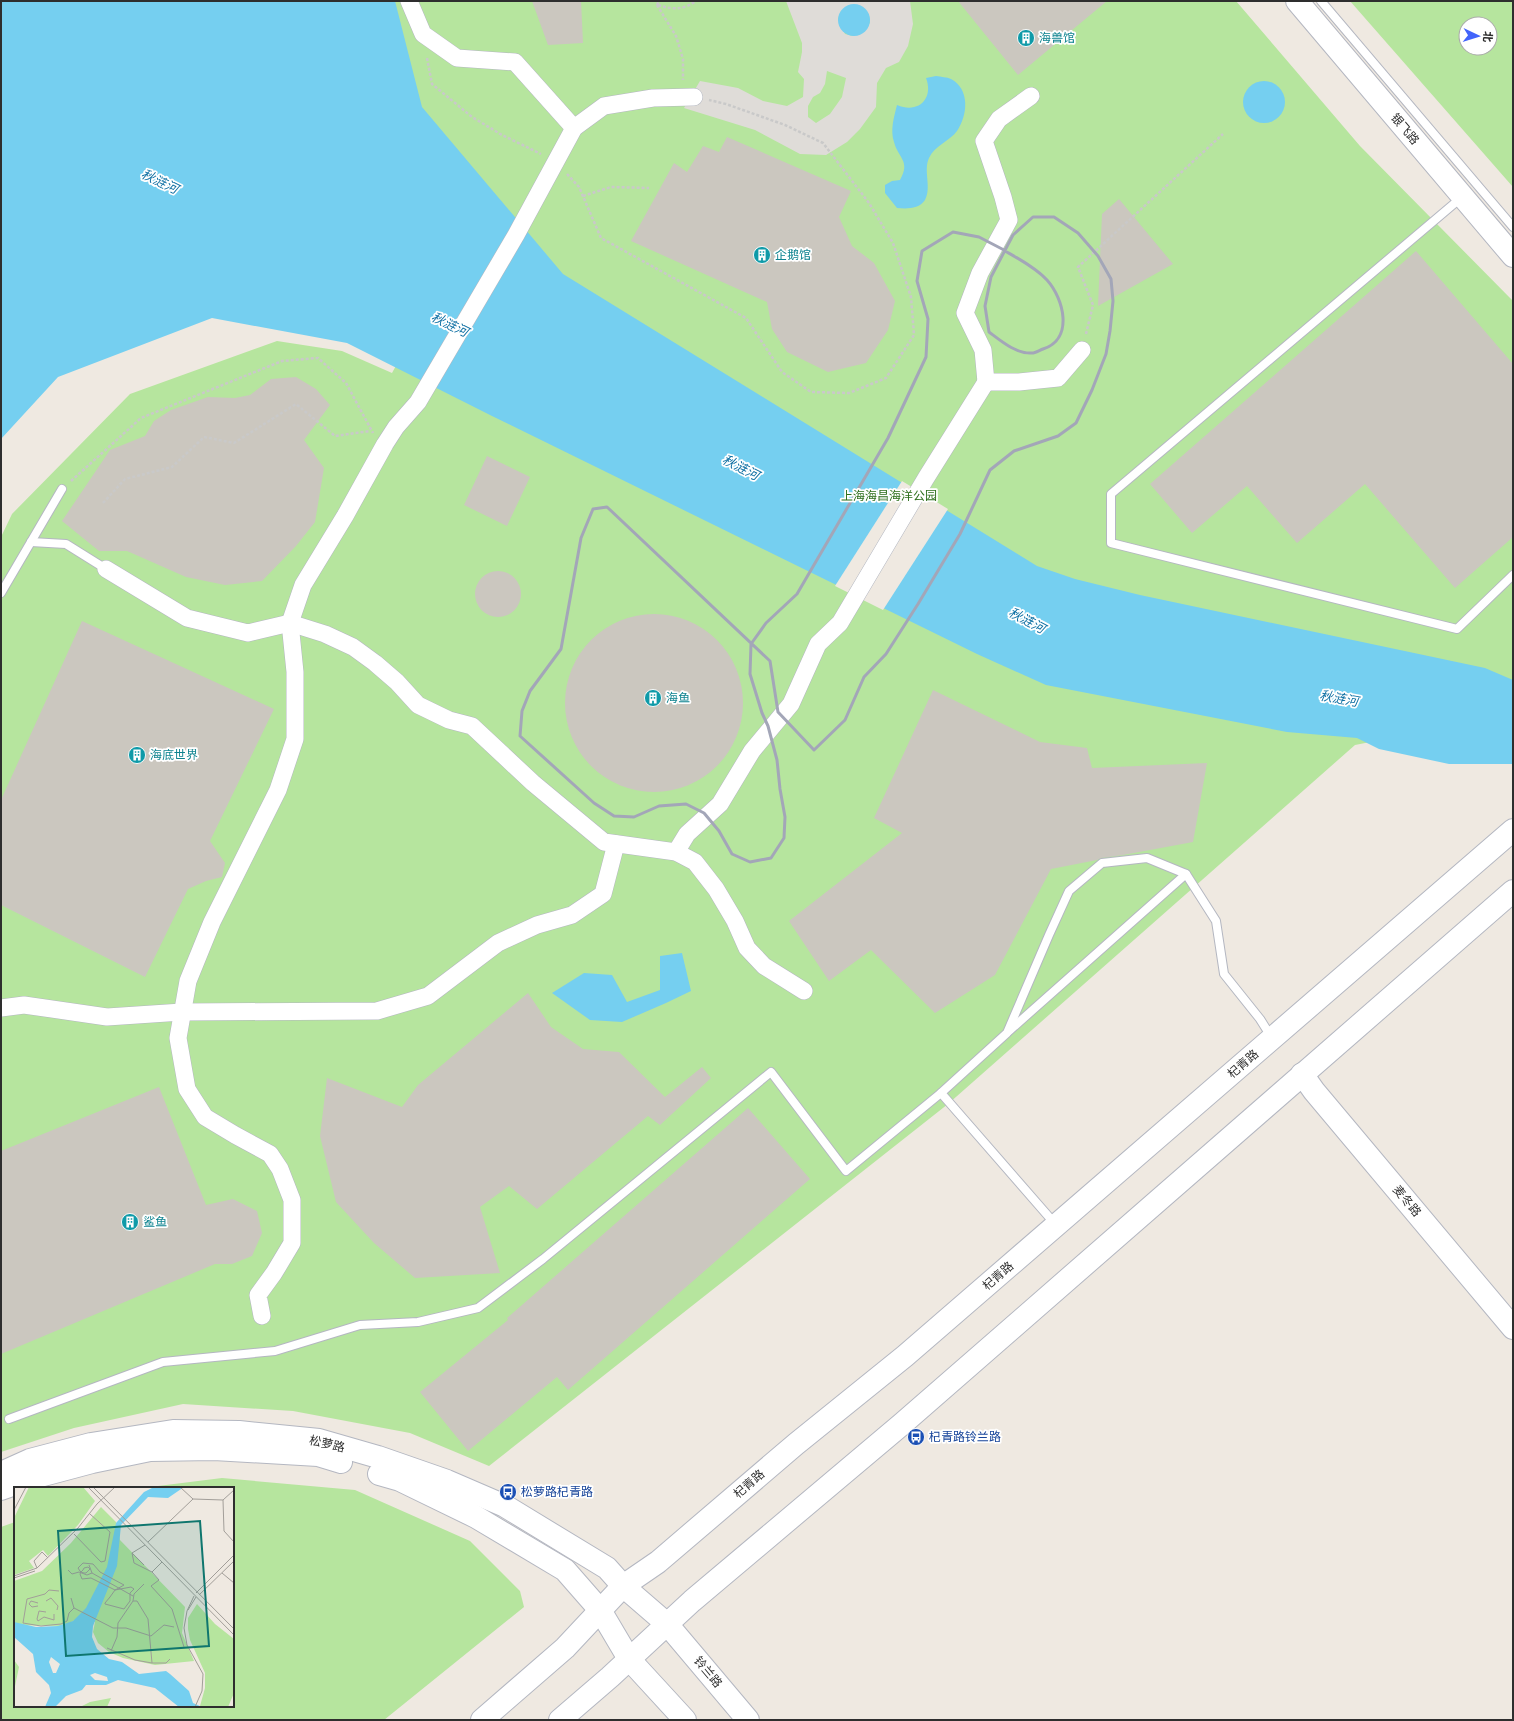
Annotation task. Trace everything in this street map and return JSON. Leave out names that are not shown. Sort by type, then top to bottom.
[{"type":"main road","name":"银飞路","points":[[1297,1],[1513,256]]},
{"type":"main road","name":"杞青路","points":[[482,1720],[565,1648],[623,1586],[658,1562],[796,1444],[905,1356],[1513,830]]},
{"type":"main road","points":[[560,1720],[692,1601],[908,1419],[1513,891]]},
{"type":"main road","name":"麦冬路","points":[[1302,1074],[1314,1091],[1513,1328]]},
{"type":"main road","name":"松萝路","points":[[1,1472],[30,1460],[91,1444],[173,1432],[240,1432],[319,1440],[378,1457],[447,1481],[505,1506],[607,1568],[623,1586],[667,1624]]},
{"type":"main road","name":"松萝路","points":[[1,1489],[32,1478],[92,1462],[150,1450],[214,1449],[318,1455],[400,1480],[476,1517],[565,1570],[600,1610],[629,1659]]},
{"type":"main road","name":"铃兰路","points":[[667,1624],[748,1720]]},
{"type":"main road","points":[[629,1659],[685,1720]]},
{"type":"street","points":[[409,1],[423,34],[458,58],[515,62],[574,128]]},
{"type":"street","points":[[676,852],[687,834],[720,804],[752,751],[791,704],[818,644],[840,623],[926,478],[986,382],[983,350],[965,313],[980,273],[1009,220],[1003,197],[984,141],[999,119],[1031,96]]},
{"type":"street","points":[[262,1316],[258,1295],[274,1273],[292,1242],[292,1200],[280,1169],[270,1154],[205,1117],[187,1089],[178,1038],[188,981],[212,922],[278,790],[295,739],[295,672],[290,623],[302,585],[345,516],[385,444],[396,427],[418,402],[516,235],[574,128],[604,106],[654,98],[689,97]]},
{"type":"street","points":[[986,382],[1019,382],[1058,378],[1082,350]]},
{"type":"street","points":[[106,569],[187,618],[248,633],[290,623],[325,634],[353,647],[375,662],[397,682],[418,705],[449,720],[472,726],[571,815],[604,842],[676,852],[695,862],[712,884],[735,921],[747,948],[764,966],[804,991]]},
{"type":"street","points":[[1,1008],[24,1005],[107,1017],[182,1012],[377,1011],[428,996],[498,943],[537,925],[572,915],[603,894],[616,844]]},
{"type":"lane","points":[[1321,1],[1513,228]]},
{"type":"lane","points":[[1462,197],[1110,494],[1111,543],[1457,629],[1513,575]]},
{"type":"lane","points":[[1,593],[62,489]]},
{"type":"lane","points":[[31,542],[66,544],[106,569]]},
{"type":"lane","points":[[1007,1033],[1048,935],[1069,891],[1102,863],[1147,858],[1186,874],[1216,921],[1224,974],[1260,1019],[1272,1038]]},
{"type":"lane","points":[[10,1419],[163,1362],[275,1351],[360,1325],[418,1322],[478,1308],[543,1259],[771,1072],[846,1171],[941,1093],[1186,874]]},
{"type":"lane","points":[[941,1093],[1056,1226]]},
{"type":"path","points":[[657,5],[659,1]]},
{"type":"path","points":[[657,5],[669,9],[684,8],[696,1]]},
{"type":"path","points":[[423,34],[432,84],[472,117],[502,135],[555,162],[579,187],[601,238],[746,318],[782,372],[810,392],[849,393],[886,378],[914,335],[910,297],[893,244],[869,203],[823,143],[785,125],[726,104],[689,97],[683,59],[676,36],[657,5]]},
{"type":"path","points":[[1082,350],[1093,305],[1078,267],[1223,134]]},
{"type":"path","points":[[583,196],[611,187],[649,188]]},
{"type":"path","points":[[62,489],[141,418],[282,362],[318,358],[346,383],[370,431],[385,444]]},
{"type":"path","points":[[103,503],[125,479],[172,467],[204,437],[234,443],[296,404],[335,436],[370,431]]},
{"type":"green space","name":"上海海昌海洋公园","points":[[373,1],[1236,1],[1360,146],[1513,301],[1513,714],[1355,745],[948,1104],[489,1466],[410,1433],[293,1411],[183,1404],[74,1428],[1,1452],[1,537],[12,514],[130,394],[277,341],[342,351],[392,373],[478,216],[401,107]]},
{"type":"green space","points":[[1350,1],[1513,1],[1513,187]]},
{"type":"green space","points":[[222,1478],[355,1490],[470,1541],[520,1591],[524,1607],[384,1720],[1,1720],[1,1527],[14,1522],[14,1707],[234,1707],[234,1487],[150,1487]]},
{"type":"shaded area","points":[[786,1],[910,1],[913,24],[908,46],[899,62],[886,68],[877,83],[876,107],[860,129],[847,142],[826,155],[800,154],[755,130],[684,108],[700,81],[738,88],[763,101],[787,106],[803,97],[804,79],[798,72],[802,52],[802,43]],"holes":[[[863,7],[869,16],[870,23],[853,36],[845,34],[838,19],[841,11]],[[827,71],[846,78],[842,97],[830,114],[816,123],[808,117],[808,106],[813,97],[820,93],[825,84]]]},
{"type":"water","name":"秋涟河","points":[[1,1],[395,1],[422,107],[563,274],[1037,566],[1075,579],[1140,595],[1485,668],[1513,680],[1513,764],[1449,764],[1379,749],[1357,738],[1287,732],[1046,685],[977,654],[492,416],[347,343],[212,318],[58,377],[1,439]]},
{"type":"water","points":[[854,4],[860,5],[867,11],[870,20],[869,26],[863,33],[854,36],[848,35],[841,29],[838,20],[839,14],[845,7]]},
{"type":"water","points":[[936,76],[951,79],[962,89],[965,110],[961,125],[957,131],[935,150],[929,158],[927,163],[928,190],[925,200],[916,207],[897,208],[885,193],[885,185],[892,181],[900,180],[904,168],[903,160],[896,147],[892,133],[897,105],[912,108],[918,106],[926,98],[928,92],[926,78]]},
{"type":"water","points":[[1260,81],[1268,81],[1276,84],[1282,90],[1285,102],[1282,114],[1276,120],[1268,123],[1260,123],[1252,120],[1246,114],[1243,106],[1243,98],[1246,90],[1252,84]]},
{"type":"water","points":[[682,953],[691,991],[622,1022],[590,1020],[552,993],[584,973],[612,975],[627,1002],[660,990],[660,956]]},
{"type":"pier","points":[[902,481],[948,509],[883,610],[835,586]]},
{"type":"building","points":[[532,1],[581,1],[583,43],[548,45]]},
{"type":"building","name":"海兽馆","points":[[958,1],[1107,1],[1018,75]]},
{"type":"building","name":"企鹅馆","points":[[727,137],[851,191],[839,217],[852,246],[874,263],[895,301],[888,330],[866,363],[828,372],[787,352],[772,329],[767,302],[631,241],[674,163],[687,172],[703,146],[719,152]]},
{"type":"building","points":[[1119,199],[1173,264],[1098,306],[1102,214]]},
{"type":"building","points":[[1416,251],[1513,364],[1513,537],[1455,588],[1365,484],[1297,543],[1247,486],[1192,533],[1150,484]]},
{"type":"building","points":[[296,377],[316,389],[330,405],[304,440],[324,468],[315,522],[296,546],[262,581],[225,585],[186,577],[127,551],[99,551],[62,521],[110,450],[145,436],[154,421],[171,410],[208,397],[235,398],[250,395],[271,379]]},
{"type":"building","points":[[487,456],[530,477],[507,526],[464,505]]},
{"type":"building","points":[[498,571],[511,575],[517,581],[521,594],[517,607],[511,613],[498,617],[485,613],[479,607],[475,594],[479,581],[485,575]]},
{"type":"building","name":"海鱼","points":[[654,614],[671,616],[688,621],[703,629],[717,640],[728,654],[736,669],[741,686],[743,703],[741,720],[736,737],[728,752],[717,766],[703,777],[688,785],[671,790],[654,792],[637,790],[620,785],[605,777],[591,766],[580,752],[572,737],[567,720],[565,703],[567,686],[572,669],[580,654],[591,640],[605,629],[620,621],[637,616]]},
{"type":"building","name":"海底世界","points":[[82,621],[274,709],[210,841],[225,863],[222,877],[206,881],[188,889],[145,977],[1,905],[1,800]]},
{"type":"building","points":[[933,690],[1040,742],[1087,748],[1092,768],[1207,763],[1193,842],[1101,858],[1051,869],[995,975],[935,1013],[871,950],[829,981],[789,921],[902,833],[874,818]]},
{"type":"building","points":[[528,993],[551,1027],[583,1049],[619,1052],[665,1097],[702,1067],[711,1078],[660,1125],[648,1116],[537,1209],[509,1186],[480,1207],[500,1273],[415,1278],[374,1243],[336,1202],[320,1136],[327,1078],[402,1107],[418,1085]]},
{"type":"building","name":"鲨鱼","points":[[159,1087],[206,1205],[233,1199],[257,1211],[262,1233],[252,1256],[232,1264],[215,1264],[1,1354],[1,1151]]},
{"type":"building","points":[[748,1108],[810,1179],[568,1390],[557,1377],[468,1451],[420,1392],[508,1320],[507,1318]]},
{"type":"railway","points":[[704,813],[686,804],[659,806],[634,817],[614,816],[594,803],[520,736],[522,711],[530,691],[561,649],[581,538],[593,509],[607,507],[770,661],[778,712],[814,750],[845,720],[864,677],[886,654],[918,604],[960,534],[990,470],[1014,451],[1058,436],[1076,423],[1092,390],[1106,354],[1110,331],[1113,301],[1111,279],[1098,256],[1078,233],[1054,217],[1033,217],[1013,235],[991,277],[985,306],[989,332],[1015,349],[1026,353],[1033,353],[1053,344],[1059,337],[1062,328],[1063,318],[1058,297],[1043,276],[1033,268],[1005,251],[1004,250],[979,237],[953,232],[922,251],[917,281],[928,319],[926,357],[888,438],[797,594],[766,623],[751,644],[750,674],[762,713],[768,726],[777,760],[785,817],[784,838],[771,858],[750,862],[732,854],[719,831],[704,813]]},
{"type":"place","name":"海兽馆","points":[[1026,38]]},
{"type":"place","name":"企鹅馆","points":[[762,255]]},
{"type":"place","name":"海鱼","points":[[653,698]]},
{"type":"place","name":"海底世界","points":[[137,755]]},
{"type":"place","name":"鲨鱼","points":[[130,1222]]},
{"type":"place","name":"杞青路铃兰路","points":[[916,1437]]},
{"type":"place","name":"松萝路杞青路","points":[[508,1492]]}]
